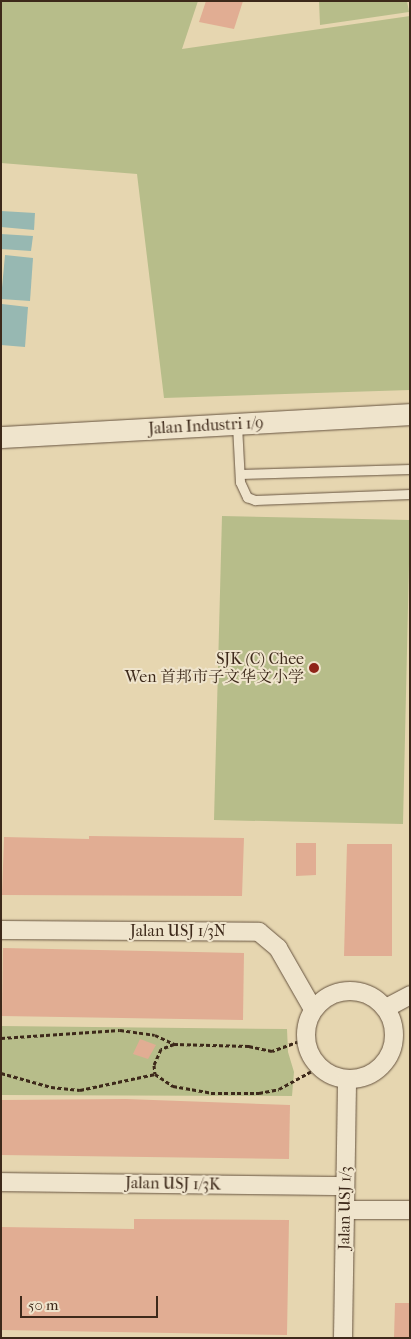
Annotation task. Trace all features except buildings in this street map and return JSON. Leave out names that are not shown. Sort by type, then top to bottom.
[{"type":"street","name":"Jalan Industri 1/9","points":[[1,438],[410,414]]},
{"type":"street","name":"Jalan USJ 1/3N","points":[[1,930],[259,932],[278,948],[313,1009]]},
{"type":"street","points":[[341,991],[358,991],[374,997],[386,1008],[402,1031],[381,1066],[362,1078],[347,1079],[331,1076],[319,1067],[309,1054],[305,1039],[306,1024],[313,1009],[325,997],[341,991]]},
{"type":"street","points":[[386,1008],[410,995]]},
{"type":"street","name":"Jalan USJ 1/3","points":[[343,1338],[347,1079]]},
{"type":"street","name":"Jalan USJ 1/3K","points":[[1,1182],[345,1186]]},
{"type":"street","points":[[345,1210],[410,1210]]},
{"type":"lane","points":[[237,425],[240,474],[243,490],[255,500],[410,494]]},
{"type":"lane","points":[[240,474],[410,469]]},
{"type":"path","points":[[1,1038],[120,1030],[155,1035],[174,1044]]},
{"type":"path","points":[[155,1074],[154,1065],[161,1049],[174,1044],[249,1046],[272,1051],[305,1039]]},
{"type":"path","points":[[1,1073],[51,1087],[80,1090],[155,1074],[173,1086],[210,1093],[259,1093],[279,1089],[319,1067]]},
{"type":"green space","points":[[1,1],[198,1],[182,49],[410,16],[410,390],[164,398],[137,174],[1,163]]},
{"type":"green space","points":[[319,1],[407,1],[409,12],[320,25]]},
{"type":"green space","name":"SJK (C) Chee Wen 首邦市子文华文小学","points":[[222,516],[410,520],[403,824],[214,820]]},
{"type":"green space","points":[[1,1026],[287,1029],[288,1052],[294,1072],[292,1096],[1,1095]]},
{"type":"water","points":[[1,211],[35,213],[34,230],[1,227]]},
{"type":"water","points":[[1,234],[33,236],[31,251],[1,249]]},
{"type":"water","points":[[5,255],[33,258],[30,301],[1,299]]},
{"type":"water","points":[[2,304],[28,307],[25,347],[1,345]]},
{"type":"place","name":"SJK (C) Chee Wen 首邦市子文华文小学","points":[[314,668]]}]
